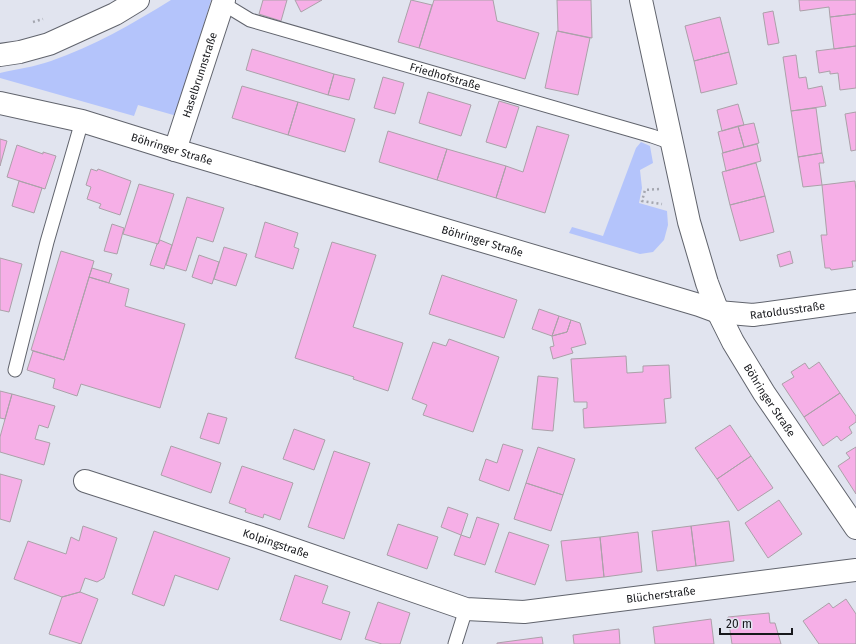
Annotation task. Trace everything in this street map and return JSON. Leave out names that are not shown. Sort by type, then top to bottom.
[{"type":"street","points":[[0,55],[20,52],[48,44],[115,14],[138,0]]},
{"type":"street","points":[[640,0],[689,222],[707,283],[718,312]]},
{"type":"street","name":"Haselbrunnstraße","points":[[175,150],[223,1]]},
{"type":"street","name":"Böhringer Straße","points":[[0,103],[82,121],[175,150],[699,305],[718,312],[733,342],[764,393],[856,528]]},
{"type":"street","name":"Ratoldusstraße","points":[[718,312],[753,316],[856,301]]},
{"type":"street","name":"Kolpingstraße","points":[[86,481],[258,537],[466,609]]},
{"type":"street","name":"Blücherstraße","points":[[466,609],[524,612],[856,570]]},
{"type":"lane","name":"Friedhofstraße","points":[[223,1],[250,20],[672,143]]},
{"type":"lane","points":[[16,370],[47,242],[82,121]]},
{"type":"lane","points":[[455,644],[466,609]]},
{"type":"path","points":[[31,23],[44,19]]},
{"type":"shaded area","points":[[171,0],[211,0],[177,116],[138,105],[134,116],[0,78],[0,73],[45,63],[82,49],[127,26]]},
{"type":"shaded area","points":[[641,142],[650,146],[653,163],[640,170],[642,188],[639,203],[667,211],[668,225],[664,240],[653,252],[640,254],[569,233],[572,227],[603,236],[636,148]]},
{"type":"building","points":[[263,0],[287,0],[281,21],[259,14]]},
{"type":"building","points":[[295,0],[322,0],[301,12]]},
{"type":"building","points":[[411,0],[432,5],[419,48],[398,42]]},
{"type":"building","points":[[434,0],[493,0],[497,21],[539,33],[525,79],[419,48]]},
{"type":"building","points":[[557,0],[591,0],[592,38],[558,31]]},
{"type":"building","points":[[799,0],[856,0],[856,14],[830,17],[829,7],[800,11]]},
{"type":"building","points":[[773,11],[779,43],[768,45],[763,13]]},
{"type":"building","points":[[856,14],[856,46],[834,49],[830,17]]},
{"type":"building","points":[[720,17],[729,52],[694,61],[685,26]]},
{"type":"building","points":[[557,31],[590,38],[578,95],[545,88]]},
{"type":"building","points":[[856,46],[856,88],[840,90],[838,73],[830,74],[830,71],[819,73],[816,51]]},
{"type":"building","points":[[252,49],[334,74],[328,95],[246,70]]},
{"type":"building","points":[[729,52],[737,84],[701,93],[694,61]]},
{"type":"building","points":[[796,55],[799,78],[806,77],[808,89],[822,86],[826,106],[791,111],[783,57]]},
{"type":"building","points":[[334,74],[355,79],[349,100],[328,95]]},
{"type":"building","points":[[383,77],[404,83],[395,114],[374,108]]},
{"type":"building","points":[[242,86],[298,102],[288,135],[232,118]]},
{"type":"building","points":[[428,92],[471,105],[461,136],[419,123]]},
{"type":"building","points":[[499,101],[519,107],[506,148],[486,142]]},
{"type":"building","points":[[298,102],[355,119],[345,152],[288,135]]},
{"type":"building","points":[[738,104],[744,125],[722,131],[717,110]]},
{"type":"building","points":[[816,108],[822,153],[798,157],[791,111]]},
{"type":"building","points":[[856,112],[856,150],[851,151],[845,114]]},
{"type":"building","points":[[754,123],[759,143],[744,147],[738,126]]},
{"type":"building","points":[[537,126],[569,135],[545,213],[496,198],[506,166],[523,172]]},
{"type":"building","points":[[738,126],[744,147],[723,153],[718,132]]},
{"type":"building","points":[[388,131],[447,149],[437,180],[379,162]]},
{"type":"building","points":[[0,139],[7,141],[0,166]]},
{"type":"building","points":[[757,144],[761,161],[726,171],[722,153]]},
{"type":"building","points":[[17,145],[43,154],[43,152],[56,156],[45,189],[7,177]]},
{"type":"building","points":[[447,149],[506,166],[496,198],[437,180]]},
{"type":"building","points":[[822,153],[824,163],[819,163],[822,185],[803,187],[798,157]]},
{"type":"building","points":[[756,163],[765,196],[730,205],[722,172]]},
{"type":"building","points":[[91,169],[97,171],[98,169],[131,181],[120,215],[99,208],[101,204],[87,199],[91,187],[86,185]]},
{"type":"building","points":[[19,181],[42,188],[34,213],[12,206]]},
{"type":"building","points":[[855,181],[856,261],[852,261],[853,267],[831,270],[830,268],[825,268],[821,235],[827,235],[822,185]]},
{"type":"building","points":[[139,184],[174,194],[158,244],[123,234]]},
{"type":"building","points":[[765,196],[774,232],[740,241],[730,205]]},
{"type":"building","points":[[187,197],[224,208],[213,242],[197,237],[186,271],[166,265]]},
{"type":"building","points":[[265,222],[298,233],[294,247],[299,249],[293,269],[255,257]]},
{"type":"building","points":[[112,224],[124,228],[117,254],[104,251]]},
{"type":"building","points":[[160,240],[172,245],[164,269],[150,265],[157,244]]},
{"type":"building","points":[[332,242],[376,255],[353,327],[403,343],[388,391],[353,379],[354,377],[295,358]]},
{"type":"building","points":[[224,247],[247,254],[236,286],[214,279]]},
{"type":"building","points":[[61,251],[94,261],[64,360],[31,350]]},
{"type":"building","points":[[790,251],[793,263],[780,267],[777,255]]},
{"type":"building","points":[[199,255],[219,262],[212,284],[192,277]]},
{"type":"building","points":[[0,258],[22,264],[9,312],[0,310]]},
{"type":"building","points":[[92,268],[112,274],[109,283],[89,277]]},
{"type":"building","points":[[442,275],[517,300],[504,338],[429,314]]},
{"type":"building","points":[[89,277],[129,289],[125,306],[185,324],[160,408],[81,384],[77,396],[53,388],[55,379],[27,370],[33,351],[64,360]]},
{"type":"building","points":[[539,309],[559,316],[552,336],[532,329]]},
{"type":"building","points":[[559,316],[571,320],[567,332],[552,336]]},
{"type":"building","points":[[571,320],[580,323],[586,344],[571,348],[573,353],[553,359],[550,347],[554,346],[552,336],[567,332]]},
{"type":"building","points":[[449,339],[499,357],[473,432],[423,415],[427,405],[412,399],[433,342],[446,346]]},
{"type":"building","points":[[626,356],[627,373],[643,372],[643,366],[669,365],[671,398],[664,399],[666,423],[584,428],[583,409],[587,408],[587,402],[574,402],[571,359]]},
{"type":"building","points":[[819,362],[840,393],[804,417],[782,384],[794,377],[791,372],[805,363],[809,369]]},
{"type":"building","points":[[538,376],[558,378],[553,431],[532,429]]},
{"type":"building","points":[[0,391],[12,394],[5,419],[0,418]]},
{"type":"building","points":[[840,393],[856,416],[856,422],[849,427],[852,433],[841,441],[837,436],[823,446],[804,417]]},
{"type":"building","points":[[12,394],[55,406],[48,428],[39,425],[35,439],[50,443],[44,465],[0,452],[0,437]]},
{"type":"building","points":[[208,413],[227,418],[219,444],[200,438]]},
{"type":"building","points":[[730,425],[751,456],[717,479],[695,448]]},
{"type":"building","points":[[294,429],[325,440],[314,470],[283,459]]},
{"type":"building","points":[[503,444],[523,450],[509,491],[479,480],[486,459],[497,463]]},
{"type":"building","points":[[171,446],[221,463],[211,493],[161,475]]},
{"type":"building","points":[[538,447],[575,459],[563,495],[526,483]]},
{"type":"building","points":[[856,447],[856,494],[838,466],[850,458],[846,453]]},
{"type":"building","points":[[334,451],[370,463],[344,539],[308,527]]},
{"type":"building","points":[[751,456],[773,488],[738,511],[717,479]]},
{"type":"building","points":[[242,466],[293,483],[280,520],[264,514],[263,518],[245,512],[246,509],[229,503]]},
{"type":"building","points":[[0,474],[22,480],[10,522],[0,519]]},
{"type":"building","points":[[526,483],[563,495],[551,531],[514,519]]},
{"type":"building","points":[[779,500],[802,534],[768,558],[745,523]]},
{"type":"building","points":[[448,507],[468,514],[461,535],[441,527]]},
{"type":"building","points":[[477,517],[499,524],[485,565],[454,555],[461,535],[470,538]]},
{"type":"building","points":[[729,521],[734,561],[696,566],[691,526]]},
{"type":"building","points":[[398,524],[438,537],[427,569],[387,555]]},
{"type":"building","points":[[83,526],[117,538],[104,578],[97,582],[85,578],[80,592],[62,597],[14,579],[28,541],[66,554],[71,537],[79,541]]},
{"type":"building","points":[[691,526],[696,566],[657,571],[652,531]]},
{"type":"building","points":[[154,531],[230,558],[218,590],[175,575],[164,606],[132,594]]},
{"type":"building","points":[[509,532],[549,545],[535,585],[495,572]]},
{"type":"building","points":[[638,532],[642,572],[604,577],[600,537]]},
{"type":"building","points":[[600,537],[604,577],[566,581],[561,541]]},
{"type":"building","points":[[295,575],[328,586],[322,603],[350,612],[341,640],[280,620]]},
{"type":"building","points":[[80,592],[98,599],[81,644],[49,634],[62,597]]},
{"type":"building","points":[[846,599],[856,614],[856,644],[819,644],[803,621],[829,603],[833,608]]},
{"type":"building","points":[[378,602],[410,613],[400,644],[382,644],[365,639]]},
{"type":"building","points":[[769,613],[770,623],[775,623],[781,644],[732,644],[728,617]]},
{"type":"building","points":[[711,619],[714,644],[655,644],[653,627]]},
{"type":"building","points":[[619,629],[620,644],[574,644],[573,635]]},
{"type":"building","points":[[542,637],[543,644],[497,644],[497,643]]}]
